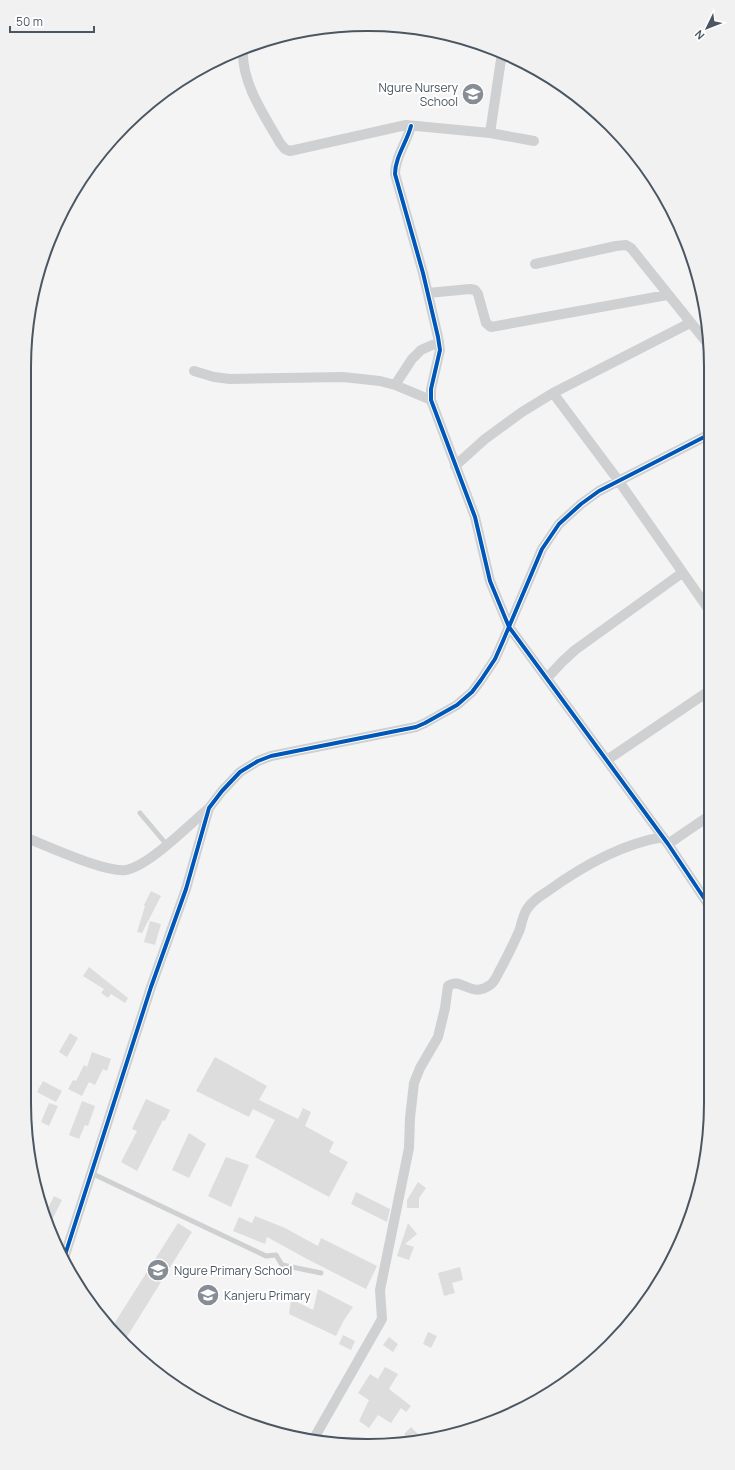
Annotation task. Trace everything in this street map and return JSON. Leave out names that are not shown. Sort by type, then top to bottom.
[{"type":"street","points":[[242,56],[250,86],[280,143],[285,149],[290,151],[400,127],[411,126],[490,133],[534,141]]},
{"type":"street","points":[[490,133],[501,59]]},
{"type":"street","points":[[411,126],[406,144],[396,163],[395,174],[428,292],[439,342],[440,350],[431,389],[431,400],[475,517],[490,581],[509,627],[607,760],[704,898]]},
{"type":"street","points":[[535,264],[626,245],[631,248],[702,337]]},
{"type":"street","points":[[428,292],[470,289],[475,290],[478,294],[486,323],[491,327],[667,295]]},
{"type":"street","points":[[455,466],[485,439],[522,412],[553,393],[690,323]]},
{"type":"street","points":[[395,385],[412,359],[421,350],[439,342]]},
{"type":"street","points":[[194,371],[214,377],[230,379],[343,377],[380,381],[395,385],[431,400]]},
{"type":"street","points":[[553,393],[618,480],[682,573],[704,601]]},
{"type":"street","points":[[31,840],[116,870],[134,868],[167,845],[209,808],[222,791],[240,772],[258,761],[271,756],[416,727],[444,713],[465,698],[481,680],[495,659],[542,549],[559,524],[581,504],[599,491],[704,437]]},
{"type":"street","points":[[547,678],[575,650],[682,573]]},
{"type":"street","points":[[607,760],[704,694]]},
{"type":"street","points":[[66,1251],[151,987],[186,889],[209,808]]},
{"type":"street","points":[[316,1435],[382,1319],[380,1290],[409,1148],[410,1118],[414,1083],[416,1075],[440,1032],[448,986],[457,983],[471,990],[478,991],[490,986],[494,982],[508,956],[525,913],[533,902],[568,876],[611,854],[639,842],[665,841],[704,819]]},
{"type":"lane","points":[[140,813],[167,845]]},
{"type":"lane","points":[[91,1173],[266,1256],[276,1255],[282,1265],[321,1273]]},
{"type":"building","points":[[151,891],[161,896],[142,933],[137,932],[145,906],[144,905]]},
{"type":"building","points":[[150,921],[161,924],[155,945],[144,942]]},
{"type":"building","points":[[89,967],[128,998],[125,1003],[111,994],[108,998],[101,993],[104,989],[83,976]]},
{"type":"building","points":[[70,1033],[78,1038],[67,1057],[59,1052]]},
{"type":"building","points":[[92,1052],[111,1059],[107,1071],[103,1069],[95,1085],[89,1082],[82,1096],[68,1089],[73,1080],[76,1081],[84,1065],[87,1067]]},
{"type":"building","points":[[215,1057],[267,1086],[259,1100],[298,1119],[303,1108],[311,1112],[305,1126],[334,1142],[329,1152],[348,1162],[329,1197],[255,1157],[275,1120],[253,1109],[249,1117],[196,1091]]},
{"type":"building","points":[[43,1081],[62,1091],[56,1102],[37,1092]]},
{"type":"building","points":[[146,1099],[170,1110],[165,1121],[163,1120],[137,1171],[121,1162],[137,1131],[132,1129]]},
{"type":"building","points":[[82,1101],[95,1106],[88,1126],[85,1125],[79,1139],[69,1135]]},
{"type":"building","points":[[49,1103],[58,1106],[49,1126],[41,1122]]},
{"type":"building","points":[[189,1133],[206,1144],[189,1178],[172,1170]]},
{"type":"building","points":[[226,1157],[249,1165],[231,1207],[208,1196]]},
{"type":"building","points":[[418,1182],[426,1188],[419,1198],[419,1208],[407,1208],[407,1200]]},
{"type":"building","points":[[356,1192],[390,1209],[387,1222],[351,1204]]},
{"type":"building","points":[[54,1196],[62,1200],[53,1218],[48,1208]]},
{"type":"building","points":[[255,1216],[285,1228],[318,1246],[321,1238],[377,1266],[366,1289],[267,1237],[265,1244],[233,1231],[239,1217],[252,1223]]},
{"type":"building","points":[[178,1223],[192,1232],[127,1337],[114,1323]]},
{"type":"building","points":[[408,1223],[417,1234],[405,1244],[414,1247],[409,1260],[397,1256]]},
{"type":"building","points":[[460,1267],[463,1280],[452,1283],[455,1293],[444,1296],[438,1273]]},
{"type":"building","points":[[318,1289],[353,1307],[336,1336],[289,1314],[291,1299],[313,1310]]},
{"type":"building","points":[[428,1332],[437,1336],[431,1348],[423,1344]]},
{"type":"building","points":[[343,1335],[355,1341],[351,1350],[339,1344]]},
{"type":"building","points":[[389,1337],[398,1344],[393,1352],[383,1345]]},
{"type":"building","points":[[385,1367],[398,1374],[389,1389],[411,1406],[406,1412],[401,1408],[391,1423],[378,1415],[369,1428],[359,1421],[369,1400],[358,1393],[370,1374],[378,1379]]},
{"type":"building","points":[[411,1427],[418,1434],[406,1436],[404,1434]]},
{"type":"cycle path","points":[[411,126],[399,156],[395,174],[423,273],[438,337],[440,350],[431,389],[431,400],[475,517],[490,581],[509,627],[668,844],[704,898]]},
{"type":"cycle path","points":[[66,1251],[151,987],[186,889],[209,808],[222,791],[240,772],[258,761],[271,756],[416,727],[457,705],[472,692],[495,659],[542,549],[559,524],[581,504],[599,491],[704,437]]},
{"type":"place","name":"Ngure Nursery School","points":[[473,94]]},
{"type":"place","name":"Ngure Primary School","points":[[158,1270]]},
{"type":"place","name":"Kanjeru Primary","points":[[208,1295]]}]
